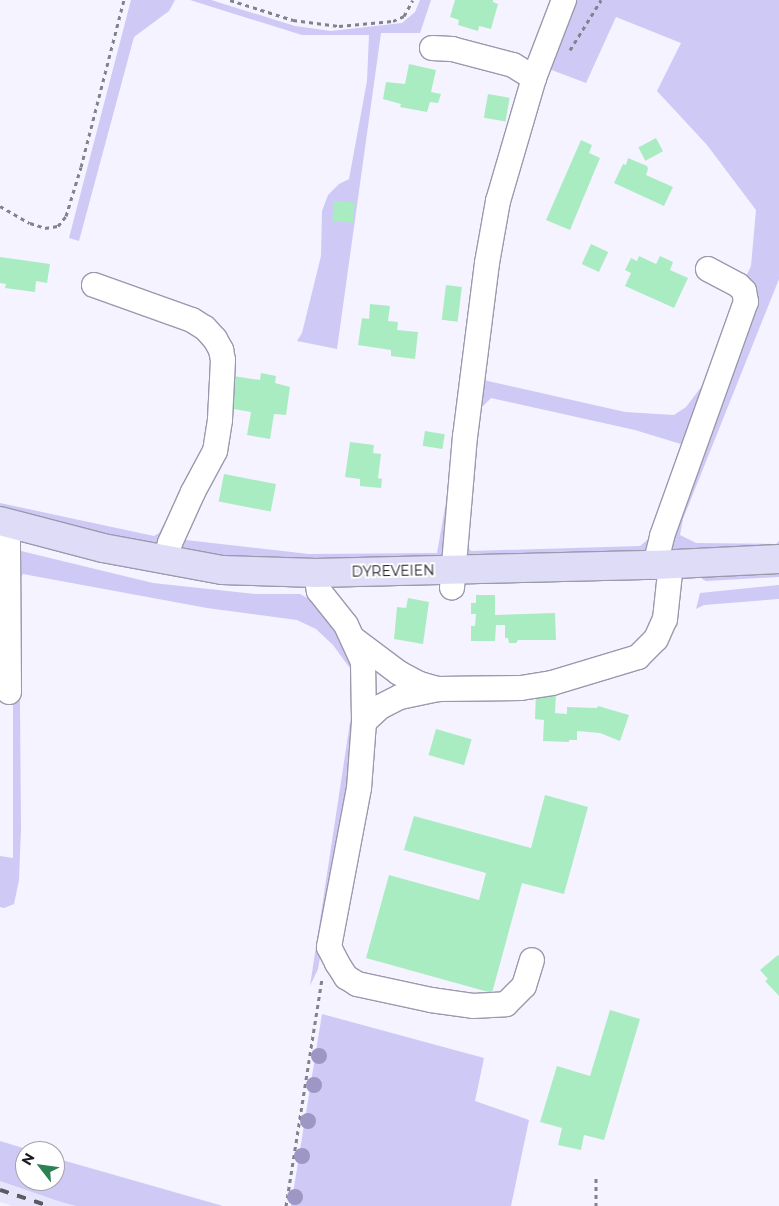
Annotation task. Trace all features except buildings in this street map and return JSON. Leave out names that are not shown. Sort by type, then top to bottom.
[{"type":"main road","name":"DYREVEIEN","points":[[6,522],[103,548],[165,561],[222,570],[453,579],[779,559]]},
{"type":"street","points":[[453,579],[465,436],[487,263],[498,201],[534,78],[564,0]]},
{"type":"street","points":[[432,48],[452,49],[512,65],[534,78]]},
{"type":"street","points":[[364,722],[380,707],[400,697],[438,689],[521,688],[552,683],[638,657],[656,639],[665,619],[662,536],[746,302],[744,292],[738,285],[708,269]]},
{"type":"street","points":[[94,285],[192,320],[205,328],[215,338],[221,350],[223,360],[220,420],[215,451],[193,492],[170,543],[165,561]]},
{"type":"street","name":"DYREVEIEN","points":[[6,522],[8,541],[9,692]]},
{"type":"street","points":[[316,573],[319,591],[346,625],[363,662],[364,722],[359,788],[328,947],[342,972],[357,984],[432,1000],[473,1006],[506,1004],[524,986],[532,960]]},
{"type":"street","points":[[354,639],[398,673],[420,684],[438,689]]},
{"type":"path","points":[[0,206],[30,223],[45,228],[58,226],[66,216],[82,167],[124,0]]},
{"type":"path","points":[[230,0],[293,20],[339,26],[393,21],[404,16],[413,0]]},
{"type":"path","points":[[286,1206],[315,1010],[328,947]]},
{"type":"path","points":[[596,1177],[596,1206]]},
{"type":"shaded area","points":[[131,0],[175,0],[169,11],[134,37],[79,241],[69,238]]},
{"type":"shaded area","points":[[190,0],[211,0],[295,26],[331,31],[402,23],[415,12],[420,0],[431,0],[420,33],[381,33],[337,349],[297,341],[302,333],[321,256],[322,211],[328,195],[339,184],[349,179],[367,81],[369,35],[302,35]]},
{"type":"shaded area","points":[[569,0],[779,0],[779,279],[683,519],[680,535],[696,543],[776,544],[779,541],[779,551],[665,555],[743,283],[751,266],[756,210],[707,145],[657,91],[681,43],[616,17],[586,83],[549,69]]},
{"type":"shaded area","points":[[708,378],[646,554],[468,556],[463,554],[479,379],[625,412],[674,415],[686,407]],"holes":[[[491,398],[635,430],[684,445],[651,537],[640,546],[471,551],[465,545],[480,409]]]},
{"type":"shaded area","points":[[215,408],[211,437],[205,456],[166,538],[155,548],[103,538],[0,511],[0,503],[154,536],[159,533],[204,450]]},
{"type":"shaded area","points":[[453,462],[443,556],[437,562],[367,562],[183,555],[177,539],[309,554],[437,553]]},
{"type":"shaded area","points":[[21,551],[153,583],[255,594],[300,594],[318,604],[346,641],[353,655],[357,674],[352,785],[332,910],[323,940],[318,969],[310,986],[356,683],[352,671],[333,645],[316,629],[297,620],[207,608],[23,574],[19,581],[21,828],[19,880],[14,904],[4,908],[0,907],[0,856],[13,858],[13,563],[17,552]]},
{"type":"shaded area","points":[[779,569],[779,577],[706,581],[702,579],[702,576]]},
{"type":"shaded area","points":[[779,585],[779,599],[704,605],[696,609],[700,593]]},
{"type":"shaded area","points":[[322,1014],[484,1058],[475,1101],[529,1120],[511,1206],[291,1206]]},
{"type":"shaded area","points":[[0,1141],[15,1146],[15,1186],[0,1181]]},
{"type":"shaded area","points":[[65,1161],[223,1206],[76,1206],[29,1191],[65,1191]]},
{"type":"shaded area","points":[[0,1181],[15,1186],[15,1191],[29,1191],[76,1206],[12,1206],[0,1202]]},
{"type":"railway","points":[[0,1190],[49,1206]]}]
